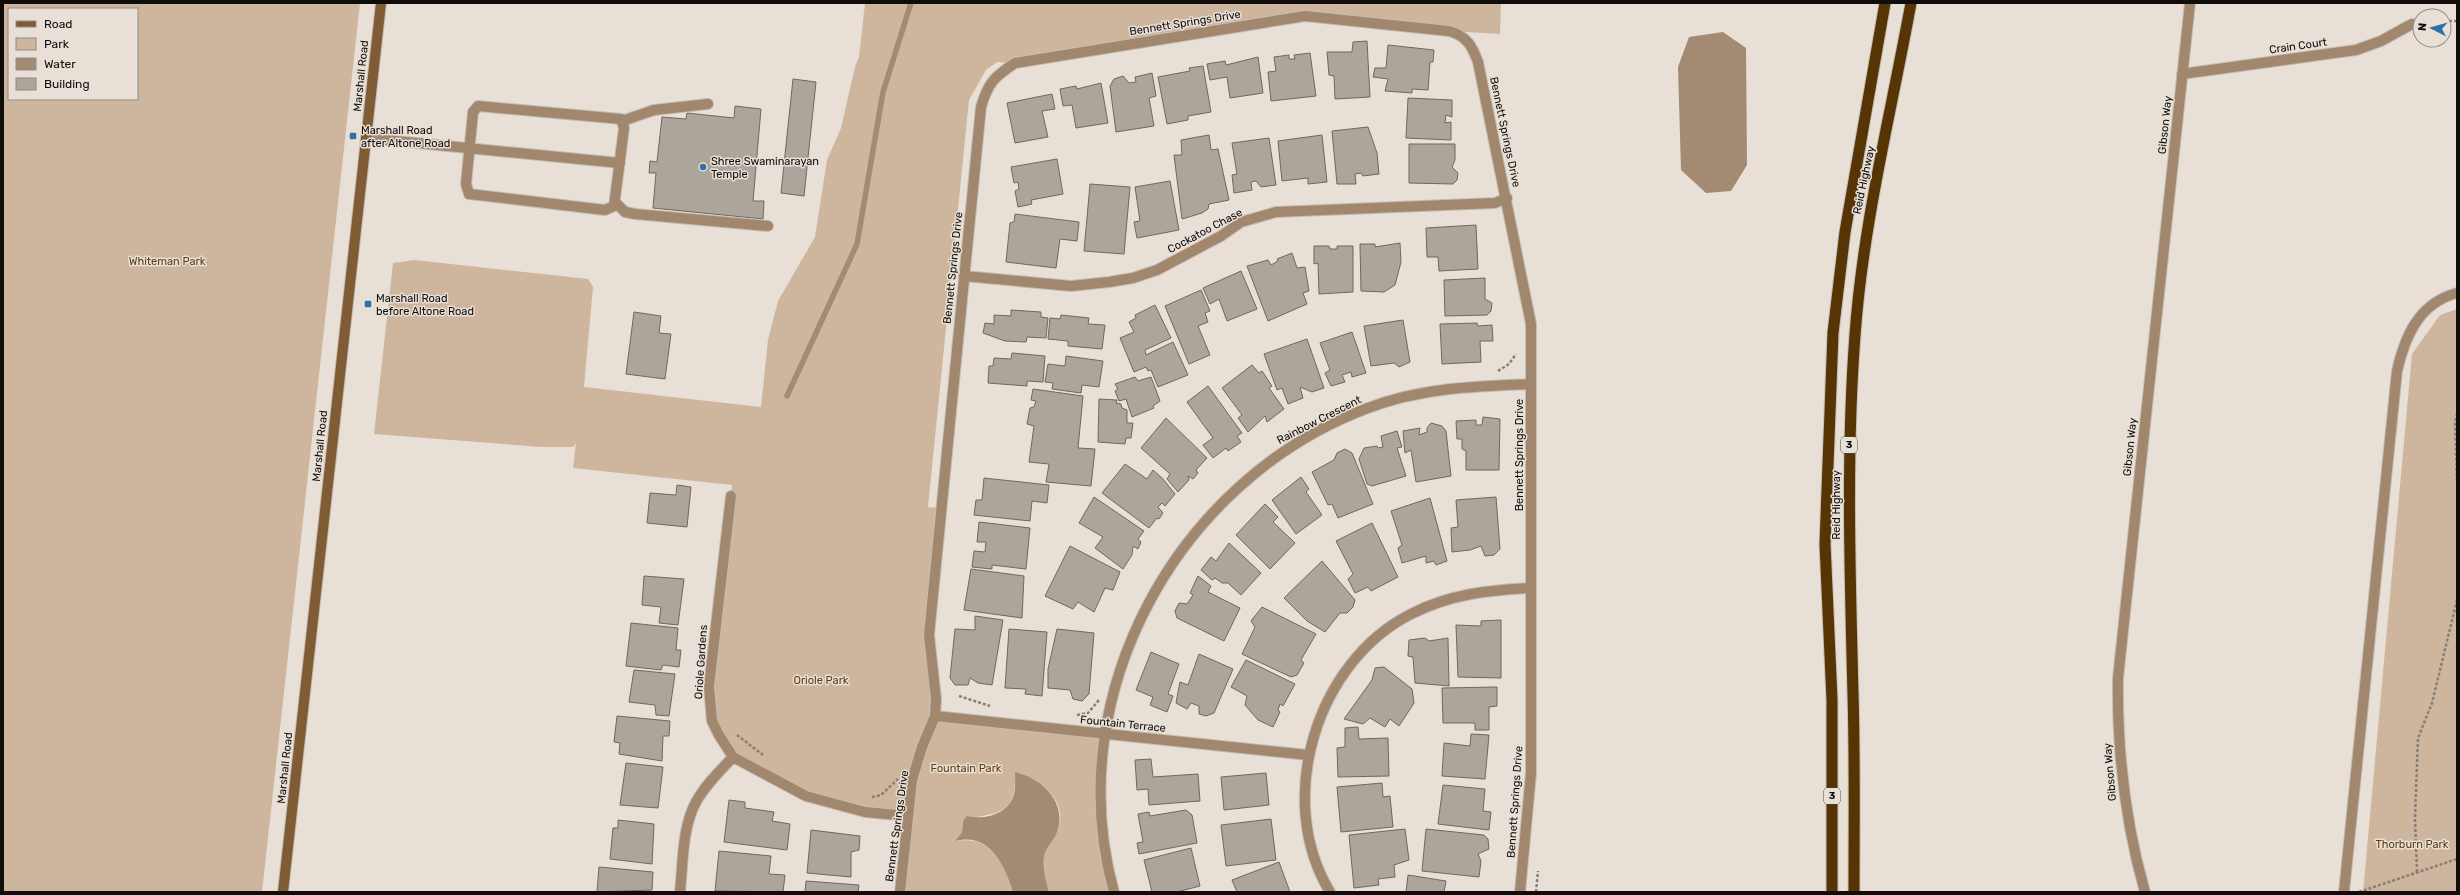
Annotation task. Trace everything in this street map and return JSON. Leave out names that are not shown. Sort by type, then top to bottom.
[{"type":"highway","name":"Reid Highway","points":[[1832,892],[1832,700],[1825,544],[1834,333],[1845,232],[1885,3]]},
{"type":"highway","name":"Reid Highway","points":[[1854,892],[1854,697],[1848,540],[1849,442],[1855,333],[1867,230],[1912,3]]},
{"type":"main road","name":"Marshall Road","points":[[283,892],[381,3]]},
{"type":"street","name":"Gibson Way","points":[[2145,892],[2136,860],[2124,802],[2117,719],[2118,678],[2190,3]]},
{"type":"street","name":"Bennett Springs Drive","points":[[900,892],[912,780],[922,747],[935,716],[936,699],[929,635],[981,107],[987,88],[996,75],[1014,63],[1305,16],[1449,31],[1461,34],[1471,45],[1478,62],[1507,198],[1530,317],[1532,588],[1531,773],[1520,892]]},
{"type":"street","name":"Crain Court","points":[[2182,74],[2356,50],[2381,41],[2412,24]]},
{"type":"street","points":[[622,121],[654,110],[708,104]]},
{"type":"street","points":[[478,106],[617,117],[622,121],[624,128],[615,202],[610,209],[605,210],[474,196],[467,191],[470,148],[473,112],[478,106]]},
{"type":"street","points":[[366,138],[620,163]]},
{"type":"street","name":"Cockatoo Chase","points":[[964,276],[1071,286],[1109,282],[1133,278],[1157,270],[1221,236],[1241,222],[1276,212],[1495,203],[1507,198]]},
{"type":"street","points":[[615,202],[625,212],[635,214],[768,226]]},
{"type":"street","points":[[2344,892],[2397,371],[2402,345],[2413,325],[2426,308],[2448,295],[2457,293]]},
{"type":"street","name":"Rainbow Crescent","points":[[1114,892],[1109,875],[1100,811],[1106,734],[1119,676],[1144,607],[1176,556],[1195,531],[1242,482],[1276,456],[1308,437],[1367,408],[1396,399],[1463,386],[1530,384]]},
{"type":"street","name":"Oriole Gardens","points":[[731,496],[711,667],[709,703],[712,721],[733,757]]},
{"type":"street","points":[[1330,892],[1314,852],[1306,820],[1308,755],[1325,707],[1339,681],[1355,659],[1390,626],[1435,603],[1464,594],[1532,588]]},
{"type":"street","name":"Fountain Terrace","points":[[935,716],[1308,755]]},
{"type":"street","points":[[680,892],[688,826],[696,803],[709,784],[733,757],[806,796],[865,812],[908,816]]},
{"type":"path","points":[[1493,373],[1509,364],[1517,351]]},
{"type":"path","points":[[2457,413],[2454,423],[2457,480]]},
{"type":"path","points":[[2417,872],[2415,810],[2418,738],[2432,703],[2457,600]]},
{"type":"path","points":[[1070,716],[1088,714],[1101,692]]},
{"type":"path","points":[[958,696],[998,708]]},
{"type":"path","points":[[734,733],[769,759]]},
{"type":"path","points":[[866,799],[881,795],[897,779],[912,780]]},
{"type":"path","points":[[2359,892],[2457,859]]},
{"type":"green space","name":"Whiteman Park","points":[[3,3],[360,3],[262,892],[3,892]]},
{"type":"green space","points":[[865,3],[1501,3],[1500,34],[1449,31],[1326,17],[1015,63],[997,62],[986,70],[969,100],[928,507],[941,508],[929,635],[935,716],[1106,734],[1101,773],[1114,892],[1049,892],[1043,860],[1046,848],[1057,832],[1060,821],[1060,812],[1052,795],[1045,788],[1019,773],[1015,777],[1014,791],[1011,800],[1006,807],[993,814],[963,821],[962,832],[955,841],[968,840],[979,842],[994,853],[1000,860],[1005,870],[1013,892],[900,892],[908,816],[835,805],[733,757],[709,703],[732,485],[573,468],[576,443],[573,447],[541,447],[374,434],[393,263],[415,260],[588,279],[593,287],[584,387],[761,407],[768,340],[778,301],[815,237],[827,160],[841,128],[855,67],[859,57]]},
{"type":"green space","name":"Thorburn Park","points":[[2457,309],[2457,892],[2363,892],[2412,354],[2440,315]]},
{"type":"water","points":[[1723,32],[1746,48],[1747,165],[1731,191],[1706,193],[1681,170],[1678,67],[1689,37]]},
{"type":"water","points":[[1015,772],[1025,775],[1043,786],[1050,793],[1059,811],[1057,832],[1046,849],[1044,856],[1044,870],[1049,892],[1013,892],[1005,871],[994,853],[978,841],[967,839],[955,841],[962,832],[963,821],[967,816],[980,817],[994,815],[1010,803],[1015,791]]},
{"type":"building","points":[[1367,41],[1370,97],[1335,99],[1334,76],[1329,75],[1327,52],[1352,52],[1353,42]]},
{"type":"building","points":[[1388,45],[1434,50],[1433,62],[1430,62],[1428,90],[1412,89],[1412,93],[1385,91],[1388,79],[1373,77],[1375,68],[1386,68]]},
{"type":"building","points":[[1310,53],[1316,96],[1271,101],[1268,72],[1276,71],[1274,57],[1289,55],[1289,59],[1295,59],[1294,55]]},
{"type":"building","points":[[1258,57],[1263,93],[1230,98],[1227,77],[1210,80],[1207,64],[1225,61],[1226,65]]},
{"type":"building","points":[[1203,66],[1211,112],[1188,116],[1188,120],[1167,124],[1158,77],[1190,71],[1189,68]]},
{"type":"building","points":[[1152,73],[1156,96],[1149,98],[1154,126],[1116,132],[1110,86],[1114,79],[1123,76],[1129,83],[1136,82],[1135,77]]},
{"type":"building","points":[[793,79],[816,82],[804,196],[781,193]]},
{"type":"building","points":[[1101,83],[1108,123],[1076,128],[1072,105],[1063,106],[1060,89],[1076,86],[1077,89]]},
{"type":"building","points":[[1052,94],[1055,109],[1042,111],[1048,137],[1015,143],[1007,103]]},
{"type":"building","points":[[1408,98],[1452,100],[1452,117],[1446,115],[1445,123],[1451,122],[1451,140],[1406,138]]},
{"type":"building","name":"Shree Swaminarayan Temple","points":[[735,106],[761,109],[753,201],[764,201],[763,219],[653,208],[656,173],[649,173],[650,161],[657,162],[662,117],[686,119],[687,113],[734,118]]},
{"type":"building","points":[[1368,127],[1377,153],[1379,174],[1363,176],[1361,173],[1355,174],[1356,184],[1337,184],[1332,131]]},
{"type":"building","points":[[1209,135],[1211,150],[1218,149],[1229,200],[1209,204],[1208,209],[1202,213],[1182,219],[1174,155],[1182,155],[1181,140]]},
{"type":"building","points":[[1322,135],[1327,182],[1308,184],[1308,178],[1282,181],[1278,141]]},
{"type":"building","points":[[1269,138],[1276,185],[1261,187],[1256,181],[1251,182],[1252,190],[1234,193],[1232,175],[1237,174],[1232,143]]},
{"type":"building","points":[[1409,144],[1455,144],[1455,160],[1452,167],[1458,173],[1457,180],[1453,184],[1409,183]]},
{"type":"building","points":[[1057,159],[1063,194],[1031,200],[1032,204],[1018,207],[1015,191],[1019,189],[1018,182],[1014,183],[1011,167]]},
{"type":"building","points":[[1170,181],[1179,230],[1137,238],[1134,222],[1140,221],[1135,187]]},
{"type":"building","points":[[1090,184],[1130,187],[1124,254],[1084,251]]},
{"type":"building","points":[[1015,214],[1079,222],[1077,241],[1060,239],[1056,268],[1006,262],[1010,223],[1014,222]]},
{"type":"building","points":[[1476,225],[1478,269],[1439,271],[1438,257],[1427,257],[1426,228]]},
{"type":"building","points":[[1400,243],[1401,262],[1395,285],[1384,292],[1361,291],[1360,244],[1375,244],[1375,247]]},
{"type":"building","points":[[1314,246],[1329,246],[1330,249],[1337,249],[1337,246],[1353,246],[1353,292],[1319,294],[1318,263],[1314,264]]},
{"type":"building","points":[[1292,253],[1297,268],[1305,267],[1309,291],[1303,293],[1307,304],[1268,321],[1247,266],[1268,260],[1271,265],[1278,261],[1277,259]]},
{"type":"building","points":[[1241,271],[1257,309],[1227,321],[1219,299],[1210,304],[1203,288]]},
{"type":"building","points":[[1485,278],[1485,299],[1492,303],[1491,311],[1487,315],[1445,316],[1444,280]]},
{"type":"building","points":[[1201,290],[1210,311],[1205,313],[1208,322],[1198,326],[1210,355],[1189,364],[1165,306]]},
{"type":"building","points":[[1155,305],[1171,338],[1145,350],[1146,355],[1173,342],[1188,375],[1158,387],[1151,370],[1148,371],[1146,367],[1134,372],[1120,338],[1134,332],[1129,322],[1136,318],[1135,315]]},
{"type":"building","points":[[1011,310],[1041,312],[1041,317],[1048,318],[1046,338],[1027,337],[1026,342],[1005,341],[983,333],[985,323],[994,324],[994,315],[1011,316]]},
{"type":"building","points":[[634,312],[661,316],[659,333],[671,334],[665,379],[626,374]]},
{"type":"building","points":[[1061,315],[1089,318],[1088,324],[1105,325],[1102,349],[1068,346],[1068,341],[1048,339],[1050,318],[1060,319]]},
{"type":"building","points":[[1403,320],[1410,362],[1399,367],[1394,363],[1371,366],[1364,326]]},
{"type":"building","points":[[1477,323],[1478,326],[1492,325],[1493,341],[1480,341],[1481,362],[1442,364],[1440,324]]},
{"type":"building","points":[[1352,332],[1366,373],[1352,377],[1351,372],[1342,375],[1345,382],[1331,386],[1325,373],[1330,370],[1320,343]]},
{"type":"building","points":[[1307,339],[1324,388],[1312,392],[1300,387],[1303,398],[1288,404],[1282,388],[1277,390],[1264,354]]},
{"type":"building","points":[[1012,353],[1045,356],[1043,382],[1027,381],[1027,386],[988,383],[989,366],[993,366],[994,358],[1011,359]]},
{"type":"building","points":[[1066,356],[1103,361],[1099,387],[1082,385],[1081,393],[1052,389],[1053,383],[1045,382],[1048,364],[1065,366]]},
{"type":"building","points":[[1252,365],[1259,373],[1262,371],[1272,386],[1269,388],[1284,409],[1267,422],[1265,416],[1248,432],[1238,418],[1242,415],[1222,388]]},
{"type":"building","points":[[1135,377],[1138,381],[1151,377],[1160,401],[1153,406],[1154,408],[1132,417],[1126,399],[1119,401],[1115,391],[1118,389],[1115,384]]},
{"type":"building","points":[[1208,386],[1242,433],[1237,436],[1241,442],[1228,451],[1226,448],[1213,458],[1203,445],[1213,438],[1187,402]]},
{"type":"building","points":[[1033,389],[1083,396],[1078,448],[1095,449],[1091,486],[1046,482],[1049,464],[1029,462],[1034,426],[1027,424],[1030,408],[1034,407],[1036,401],[1031,400]]},
{"type":"building","points":[[1099,399],[1117,400],[1116,403],[1121,404],[1122,408],[1127,410],[1127,423],[1133,423],[1131,438],[1126,438],[1125,444],[1098,442]]},
{"type":"building","points":[[1483,417],[1500,419],[1499,470],[1466,470],[1466,451],[1462,449],[1462,439],[1457,439],[1456,421],[1476,420],[1476,425],[1482,425]]},
{"type":"building","points":[[1166,418],[1207,458],[1196,470],[1198,473],[1193,479],[1188,476],[1189,480],[1178,492],[1167,479],[1170,474],[1141,448]]},
{"type":"building","points":[[1431,423],[1442,426],[1446,431],[1451,476],[1416,482],[1411,450],[1405,453],[1403,431],[1420,428],[1419,435],[1427,432],[1427,428]]},
{"type":"building","points":[[1397,431],[1402,447],[1397,448],[1406,476],[1372,486],[1367,484],[1359,459],[1364,448],[1377,446],[1378,448],[1383,447],[1381,436]]},
{"type":"building","points":[[1345,449],[1352,453],[1373,504],[1338,518],[1332,504],[1328,505],[1312,472],[1334,460],[1337,453]]},
{"type":"building","points":[[1125,464],[1147,479],[1153,470],[1163,479],[1175,494],[1165,506],[1162,503],[1158,507],[1163,513],[1149,528],[1102,493]]},
{"type":"building","points":[[1301,477],[1309,489],[1306,492],[1322,515],[1296,534],[1272,500]]},
{"type":"building","points":[[984,478],[1049,485],[1047,503],[1032,501],[1030,521],[974,515],[976,500],[982,500]]},
{"type":"building","points":[[677,485],[691,487],[687,527],[647,523],[650,493],[676,495]]},
{"type":"building","points":[[1094,497],[1144,531],[1138,539],[1141,542],[1138,549],[1133,546],[1132,555],[1123,569],[1095,548],[1103,537],[1079,523]]},
{"type":"building","points":[[1496,497],[1500,549],[1494,555],[1485,556],[1481,546],[1470,550],[1452,552],[1451,528],[1458,527],[1456,500]]},
{"type":"building","points":[[1430,498],[1447,561],[1436,565],[1434,561],[1426,563],[1426,556],[1402,563],[1398,548],[1402,545],[1391,511]]},
{"type":"building","points":[[1265,504],[1278,517],[1273,522],[1295,543],[1270,569],[1236,535]]},
{"type":"building","points":[[979,522],[1030,528],[1026,569],[992,565],[992,569],[972,567],[974,551],[985,552],[986,542],[977,542]]},
{"type":"building","points":[[1372,523],[1398,577],[1371,591],[1368,587],[1355,593],[1348,579],[1353,574],[1336,541]]},
{"type":"building","points":[[1229,543],[1261,573],[1241,595],[1228,583],[1222,583],[1215,578],[1212,580],[1201,570],[1211,557],[1216,561]]},
{"type":"building","points":[[1070,546],[1120,572],[1113,590],[1105,588],[1094,612],[1078,602],[1073,609],[1045,596]]},
{"type":"building","points":[[1322,561],[1355,600],[1353,607],[1347,613],[1340,613],[1325,632],[1307,621],[1284,598]]},
{"type":"building","points":[[971,569],[1024,576],[1022,618],[964,610]]},
{"type":"building","points":[[644,576],[684,579],[678,625],[659,623],[661,607],[642,605]]},
{"type":"building","points":[[1198,576],[1211,586],[1208,592],[1240,608],[1224,641],[1177,618],[1175,611],[1179,603],[1187,604],[1193,595],[1190,593]]},
{"type":"building","points":[[1262,607],[1316,634],[1301,660],[1304,663],[1297,675],[1291,677],[1242,654],[1255,627],[1251,621]]},
{"type":"building","points":[[975,616],[1003,620],[992,685],[978,683],[970,678],[968,685],[955,685],[950,678],[955,629],[975,630]]},
{"type":"building","points":[[1501,620],[1501,678],[1458,677],[1456,625],[1481,626],[1481,621]]},
{"type":"building","points":[[631,623],[678,628],[676,650],[681,650],[679,667],[663,665],[661,670],[626,666]]},
{"type":"building","points":[[1009,629],[1047,632],[1042,696],[1025,694],[1026,689],[1005,688]]},
{"type":"building","points":[[1057,629],[1094,633],[1089,694],[1082,701],[1073,699],[1070,690],[1048,688],[1048,669]]},
{"type":"building","points":[[1425,638],[1429,641],[1448,638],[1449,686],[1415,683],[1413,657],[1408,656],[1409,640]]},
{"type":"building","points":[[1151,652],[1179,664],[1168,694],[1173,696],[1167,712],[1150,705],[1153,697],[1136,690]]},
{"type":"building","points":[[1199,654],[1233,669],[1214,713],[1206,716],[1199,714],[1199,706],[1191,703],[1187,709],[1176,703],[1180,682],[1188,685]]},
{"type":"building","points":[[1246,660],[1295,684],[1283,706],[1280,704],[1278,710],[1280,712],[1273,727],[1258,720],[1245,705],[1247,696],[1231,687]]},
{"type":"building","points":[[1384,667],[1412,689],[1414,703],[1399,726],[1390,719],[1385,727],[1370,718],[1363,724],[1344,719],[1372,680],[1375,668]]},
{"type":"building","points":[[634,670],[675,674],[669,716],[656,715],[655,705],[629,702]]},
{"type":"building","points":[[1497,687],[1497,706],[1489,707],[1489,730],[1475,730],[1475,723],[1443,723],[1442,688]]},
{"type":"building","points":[[617,716],[670,721],[669,736],[663,736],[662,761],[619,754],[620,743],[614,742]]},
{"type":"building","points":[[1358,727],[1359,739],[1388,738],[1389,776],[1338,777],[1337,748],[1345,747],[1345,728]]},
{"type":"building","points":[[1471,734],[1489,735],[1485,779],[1442,776],[1444,743],[1470,746]]},
{"type":"building","points":[[1151,759],[1153,777],[1198,774],[1200,801],[1149,805],[1148,789],[1137,790],[1135,760]]},
{"type":"building","points":[[626,763],[663,767],[658,808],[620,805]]},
{"type":"building","points":[[1266,773],[1269,805],[1224,810],[1221,777]]},
{"type":"building","points":[[1382,783],[1383,797],[1390,796],[1393,827],[1341,832],[1337,787]]},
{"type":"building","points":[[1443,785],[1485,789],[1483,811],[1491,812],[1489,830],[1438,824]]},
{"type":"building","points":[[729,800],[745,802],[745,808],[774,812],[772,821],[790,824],[787,850],[724,842]]},
{"type":"building","points":[[1186,810],[1192,815],[1197,843],[1139,854],[1137,843],[1143,842],[1138,814],[1149,812],[1150,816]]},
{"type":"building","points":[[1271,819],[1276,860],[1226,866],[1221,825]]},
{"type":"building","points":[[618,820],[654,824],[652,864],[610,859],[613,828],[618,828]]},
{"type":"building","points":[[1405,829],[1409,860],[1394,865],[1395,877],[1378,879],[1379,885],[1354,888],[1349,835]]},
{"type":"building","points":[[1426,829],[1484,835],[1488,839],[1489,849],[1478,854],[1481,861],[1479,877],[1422,871]]},
{"type":"building","points":[[811,830],[860,836],[859,850],[851,852],[851,877],[807,873]]},
{"type":"building","points":[[1191,848],[1200,886],[1177,892],[1152,892],[1144,860]]},
{"type":"building","points":[[719,851],[771,856],[769,874],[785,875],[783,892],[715,891]]},
{"type":"building","points":[[1279,862],[1290,892],[1237,892],[1232,880]]},
{"type":"building","points":[[599,867],[653,872],[652,890],[597,892]]},
{"type":"building","points":[[1408,875],[1446,881],[1444,892],[1406,892]]},
{"type":"building","points":[[806,881],[859,885],[858,892],[805,892]]},
{"type":"waterway","points":[[787,396],[857,244],[883,92],[911,3]]},
{"type":"place","name":"Marshall Road after Altone Road","points":[[353,136]]},
{"type":"place","name":"Shree Swaminarayan Temple","points":[[703,167]]},
{"type":"place","name":"Marshall Road before Altone Road","points":[[368,304]]},
{"type":"park label","name":"Oriole Park","points":[[821,680]]},
{"type":"park label","name":"Fountain Park","points":[[966,768]]}]
